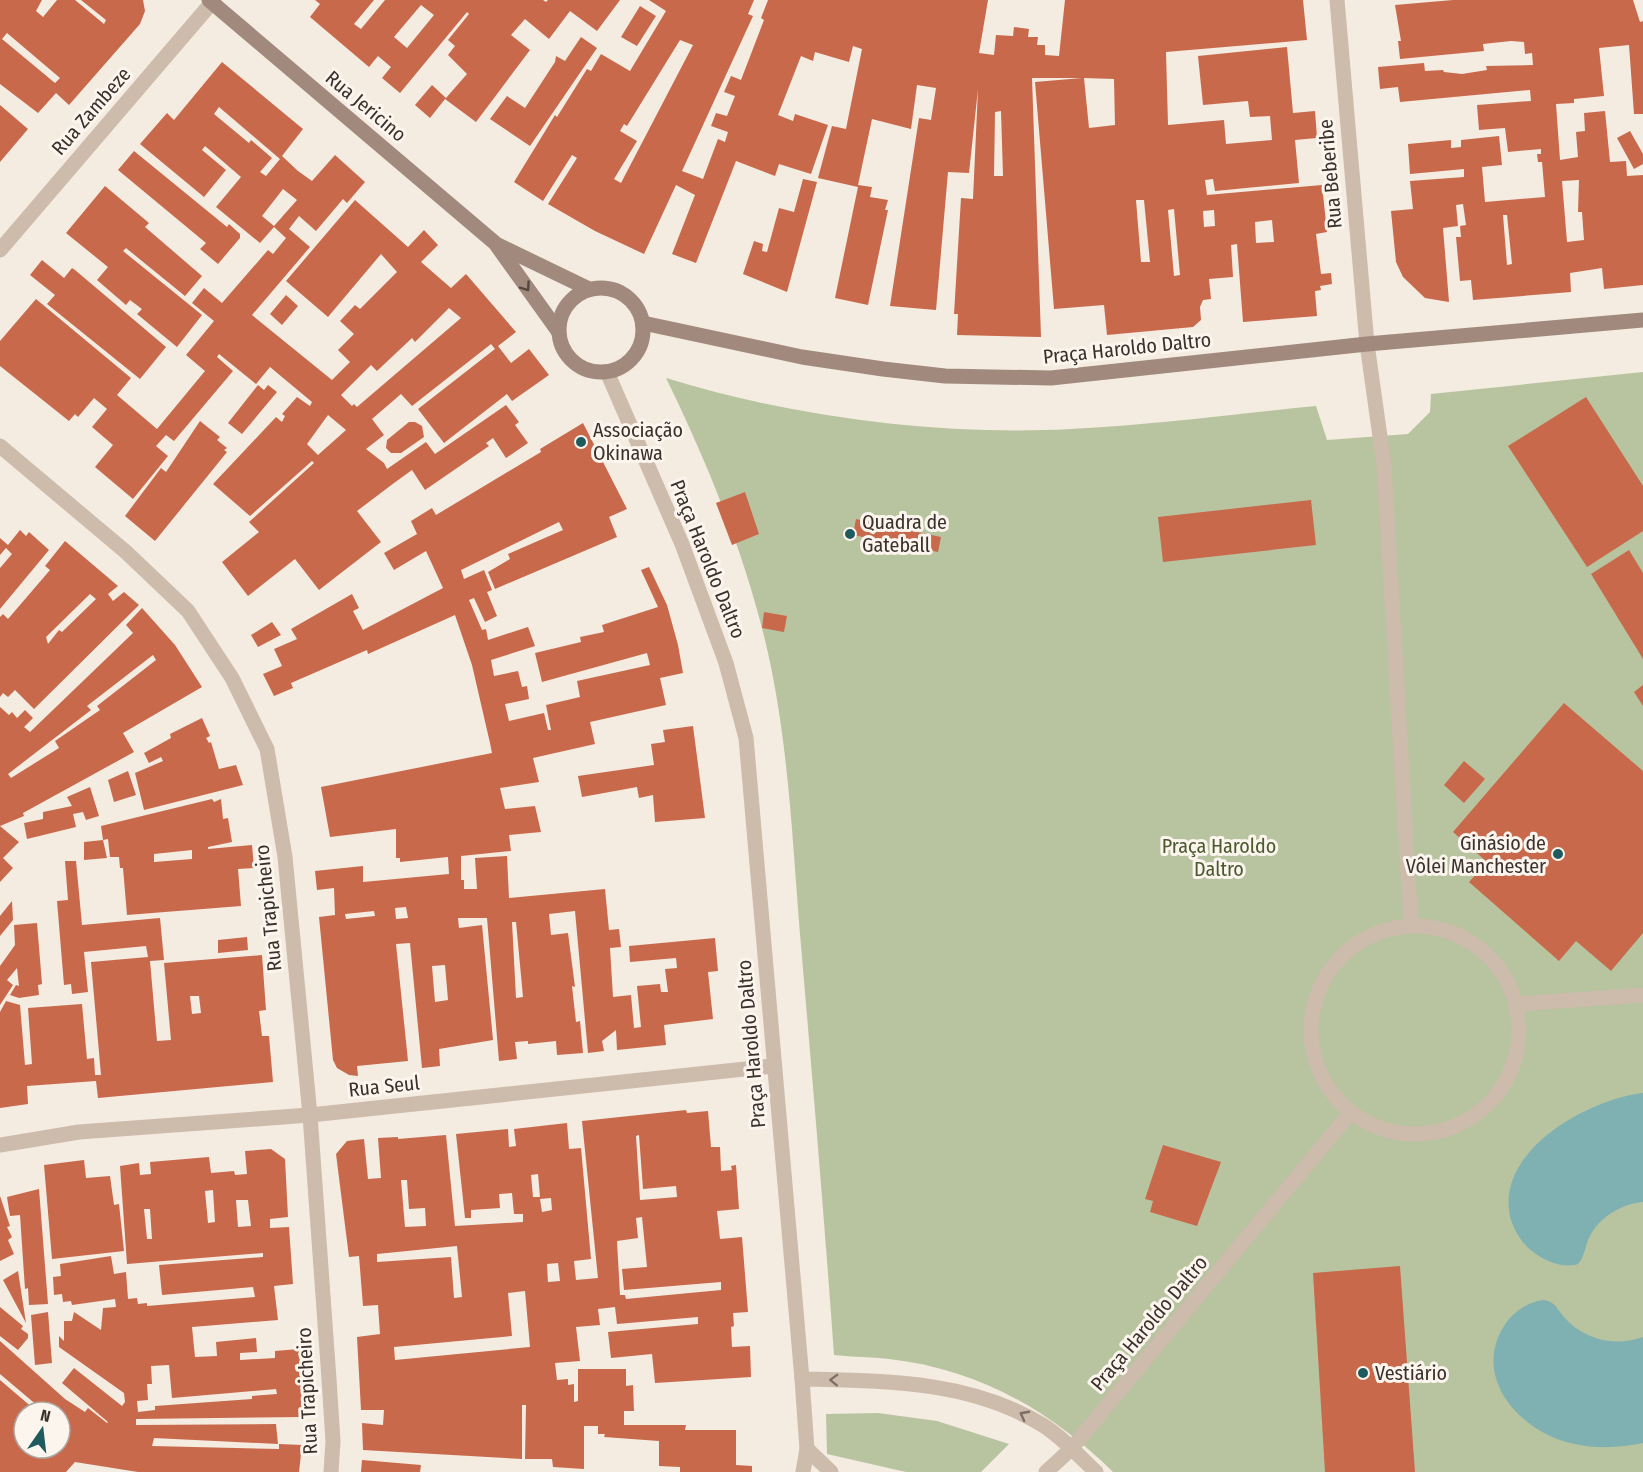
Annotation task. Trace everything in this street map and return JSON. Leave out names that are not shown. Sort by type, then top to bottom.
[{"type":"street","name":"Rua Beberibe","points":[[1337,0],[1367,344]]},
{"type":"street","name":"Rua Jericino","points":[[212,1],[495,243],[558,331]]},
{"type":"street","name":"Rua Zambeze","points":[[0,250],[212,1]]},
{"type":"street","name":"Rua Jericino","points":[[495,243],[589,289]]},
{"type":"street","points":[[604,288],[623,295],[638,310],[643,323],[643,337],[631,361],[607,372],[593,372],[579,367],[568,358],[561,345],[558,331],[560,317],[566,305],[576,295],[589,289],[604,288]]},
{"type":"street","name":"Praça Haroldo Daltro","points":[[643,323],[802,357],[945,376],[1051,378],[1367,344],[1643,320]]},
{"type":"street","points":[[1367,344],[1384,465],[1411,925]]},
{"type":"street","name":"Praça Haroldo Daltro","points":[[607,372],[682,544],[726,663],[746,738],[802,1378],[807,1449],[804,1472]]},
{"type":"street","name":"Rua Trapicheiro","points":[[0,446],[126,552],[188,611],[232,678],[267,749],[285,857],[310,1115],[330,1389],[332,1472]]},
{"type":"street","points":[[1411,925],[1446,930],[1478,946],[1502,972],[1516,1004],[1519,1036],[1513,1067],[1496,1095],[1473,1117],[1444,1130],[1412,1134],[1380,1128],[1351,1112],[1329,1089],[1315,1060],[1310,1029],[1315,998],[1329,969],[1352,946],[1380,931],[1411,925]]},
{"type":"street","points":[[1516,1004],[1643,994]]},
{"type":"street","name":"Rua Seul","points":[[0,1145],[79,1132],[310,1115],[773,1066]]},
{"type":"street","name":"Praça Haroldo Daltro","points":[[1046,1472],[1071,1449],[1351,1112]]},
{"type":"street","points":[[802,1378],[930,1385],[976,1396],[1009,1407],[1043,1425],[1096,1472]]},
{"type":"street","points":[[807,1449],[831,1472]]},
{"type":"green space","name":"Praça Haroldo Daltro","points":[[1643,372],[1643,1472],[1113,1472],[1064,1430],[1038,1412],[982,1383],[922,1364],[834,1355],[791,822],[779,710],[764,636],[734,537],[709,472],[666,378],[714,392],[815,413],[867,421],[970,429],[1102,427],[1316,406],[1327,440],[1408,434],[1430,412],[1431,394]]},
{"type":"green space","points":[[878,1413],[937,1421],[1009,1444],[981,1472],[906,1472],[827,1454],[826,1414]]},
{"type":"water","points":[[1643,1093],[1643,1202],[1619,1209],[1605,1218],[1593,1231],[1578,1264],[1558,1264],[1534,1253],[1518,1236],[1511,1220],[1509,1195],[1516,1172],[1530,1152],[1549,1133],[1572,1118],[1621,1097]]},
{"type":"water","points":[[1544,1300],[1554,1304],[1572,1325],[1590,1336],[1611,1341],[1643,1337],[1643,1443],[1606,1447],[1570,1443],[1533,1426],[1517,1413],[1505,1398],[1497,1380],[1494,1362],[1496,1343],[1506,1323],[1513,1315],[1527,1305]]},
{"type":"building","points":[[0,0],[42,0],[36,11],[43,17],[57,0],[75,0],[104,24],[106,20],[81,0],[143,0],[145,11],[140,24],[69,105],[56,93],[38,113],[0,84]],"holes":[[[7,33],[60,78],[55,83],[2,39]]]},
{"type":"building","points":[[315,0],[374,0],[354,24],[361,29],[385,0],[543,0],[546,2],[548,0],[620,0],[597,31],[570,11],[549,39],[525,19],[511,35],[530,50],[476,122],[445,99],[430,118],[415,105],[432,85],[446,98],[467,74],[448,55],[455,46],[448,40],[469,14],[467,12],[400,93],[382,78],[391,67],[378,56],[369,67],[310,17],[320,4]],"holes":[[[421,5],[434,15],[407,48],[394,37]]]},
{"type":"building","points":[[649,0],[754,0],[748,14],[753,16],[682,171],[703,179],[718,139],[725,142],[728,132],[711,126],[716,113],[727,116],[735,96],[724,92],[731,76],[741,80],[764,20],[761,18],[768,0],[988,0],[979,53],[994,55],[996,35],[1013,36],[1014,27],[1029,29],[1028,37],[1038,37],[1037,45],[1045,45],[1045,55],[1059,56],[1065,0],[1303,0],[1307,40],[1166,52],[1168,125],[1224,120],[1226,144],[1272,140],[1270,116],[1250,117],[1248,101],[1203,105],[1198,56],[1287,47],[1293,113],[1315,111],[1317,138],[1295,140],[1299,183],[1215,191],[1213,179],[1205,180],[1207,195],[1322,185],[1327,232],[1316,234],[1321,274],[1331,273],[1332,284],[1320,286],[1321,290],[1315,291],[1317,316],[1243,322],[1237,244],[1231,245],[1233,277],[1209,279],[1211,299],[1203,300],[1200,307],[1201,320],[1193,327],[1107,335],[1104,305],[1054,309],[1035,82],[1082,78],[1032,78],[1041,337],[957,335],[958,314],[954,314],[961,198],[973,199],[978,89],[969,173],[948,172],[936,310],[890,306],[919,118],[931,120],[936,88],[917,85],[911,129],[872,119],[858,185],[872,187],[870,197],[888,200],[885,210],[888,210],[868,305],[835,298],[858,187],[818,178],[832,126],[846,129],[862,49],[853,46],[849,62],[815,52],[813,61],[801,56],[778,115],[793,121],[795,114],[828,125],[811,174],[779,164],[775,176],[736,161],[696,263],[672,254],[695,195],[676,185],[644,254],[595,231],[548,204],[577,158],[572,155],[543,201],[514,182],[555,115],[557,117],[587,69],[591,71],[601,54],[630,71],[666,11]],"holes":[[[680,40],[693,45],[621,183],[614,179],[637,141],[620,131],[624,124],[627,126]],[[1084,78],[1114,79],[1115,125],[1089,128]],[[1001,111],[1003,176],[994,176],[995,112]],[[1136,200],[1144,200],[1150,262],[1141,262]],[[1174,209],[1180,275],[1174,276],[1168,210]],[[1214,210],[1215,226],[1204,227],[1203,211]],[[1272,220],[1274,242],[1256,243],[1255,222]]]},
{"type":"building","points":[[1453,0],[1633,0],[1640,22],[1643,21],[1643,114],[1634,114],[1629,45],[1599,48],[1604,96],[1574,99],[1574,103],[1556,104],[1560,160],[1578,157],[1576,132],[1585,131],[1584,113],[1605,111],[1610,162],[1626,161],[1627,176],[1643,175],[1643,285],[1604,289],[1602,268],[1570,273],[1571,292],[1473,300],[1471,280],[1460,281],[1456,237],[1461,237],[1460,226],[1466,225],[1463,204],[1456,205],[1458,226],[1443,228],[1449,302],[1425,298],[1403,277],[1396,262],[1391,211],[1413,209],[1410,181],[1464,177],[1464,169],[1410,174],[1408,144],[1451,140],[1451,148],[1461,147],[1461,140],[1499,136],[1502,165],[1482,167],[1485,202],[1545,197],[1542,162],[1538,162],[1537,154],[1541,154],[1541,149],[1508,152],[1505,128],[1479,130],[1477,105],[1531,101],[1530,90],[1400,102],[1398,87],[1380,89],[1378,67],[1424,63],[1425,71],[1443,70],[1462,74],[1487,70],[1486,66],[1533,65],[1532,53],[1525,54],[1524,42],[1483,44],[1484,51],[1400,59],[1398,41],[1401,41],[1395,5]],"holes":[[[1579,180],[1578,212],[1582,212],[1584,240],[1567,242],[1562,181]],[[1503,215],[1507,215],[1512,264],[1507,265]]]},
{"type":"building","points":[[640,6],[656,16],[637,46],[621,37]]},
{"type":"building","points":[[581,37],[597,48],[530,146],[490,119],[507,96],[525,108],[555,62],[556,56],[565,61]]},
{"type":"building","points":[[222,62],[303,129],[282,156],[298,171],[312,181],[335,155],[365,182],[347,203],[343,199],[316,231],[299,216],[289,229],[310,247],[252,315],[332,380],[350,362],[338,350],[354,334],[340,321],[355,305],[360,309],[397,272],[381,254],[328,317],[286,281],[355,200],[408,247],[424,230],[438,245],[421,262],[451,288],[466,274],[516,332],[498,346],[511,363],[529,349],[549,375],[512,401],[507,394],[444,443],[418,409],[495,349],[491,344],[412,406],[401,394],[372,419],[384,435],[366,449],[384,463],[387,469],[426,442],[435,454],[506,405],[519,422],[515,425],[528,443],[506,458],[493,438],[486,443],[489,446],[425,490],[412,470],[357,511],[381,542],[319,590],[295,559],[248,596],[222,562],[259,532],[249,522],[314,463],[312,461],[250,516],[213,484],[276,417],[282,422],[285,416],[282,414],[297,397],[310,406],[312,402],[270,367],[256,384],[219,354],[217,357],[233,371],[174,441],[166,435],[156,446],[168,456],[133,499],[95,467],[113,445],[92,427],[107,409],[94,398],[78,417],[75,414],[69,421],[0,366],[0,341],[36,299],[131,378],[117,395],[157,429],[205,371],[186,355],[214,321],[192,303],[204,288],[222,303],[268,250],[273,254],[286,238],[274,227],[260,243],[216,207],[241,177],[205,146],[202,150],[226,170],[204,197],[140,144],[167,113],[174,120]],"holes":[[[219,107],[280,159],[266,176],[260,172],[272,158],[251,140],[249,143],[214,114]],[[283,189],[297,200],[274,226],[262,216]],[[449,308],[461,318],[357,407],[354,404],[352,406],[341,395],[371,365],[377,371],[412,338],[415,342]],[[328,415],[346,430],[318,455],[307,444]]]},
{"type":"building","points":[[0,105],[28,129],[0,162]]},
{"type":"building","points":[[1630,131],[1643,154],[1643,164],[1634,169],[1617,138]]},
{"type":"building","points":[[134,151],[227,227],[229,224],[240,234],[240,238],[218,264],[200,249],[206,243],[118,170]]},
{"type":"building","points":[[803,179],[817,182],[787,292],[743,274],[754,241],[763,244],[762,251],[767,252],[779,208],[794,212]]},
{"type":"building","points":[[105,186],[149,223],[145,227],[202,276],[185,296],[126,248],[123,251],[202,315],[177,347],[137,314],[142,309],[130,300],[126,305],[97,280],[108,267],[66,233]]},
{"type":"building","points":[[42,260],[64,278],[72,268],[75,270],[166,347],[140,379],[47,304],[55,295],[30,275]]},
{"type":"building","points":[[286,295],[298,306],[282,325],[270,314]]},
{"type":"building","points":[[258,385],[264,390],[268,385],[277,392],[242,434],[228,423]]},
{"type":"building","points":[[1586,397],[1643,486],[1643,531],[1587,567],[1508,446]]},
{"type":"building","points":[[200,421],[220,437],[217,440],[227,448],[224,450],[227,452],[155,541],[125,516],[161,468],[166,472]]},
{"type":"building","points":[[409,422],[422,426],[424,437],[401,453],[391,453],[386,448],[387,440]]},
{"type":"building","points":[[583,423],[627,509],[609,517],[617,537],[495,589],[488,572],[510,559],[508,554],[563,530],[559,522],[461,570],[464,579],[484,570],[492,590],[487,592],[497,616],[485,622],[474,598],[469,600],[482,630],[486,629],[488,640],[528,627],[535,646],[491,660],[494,676],[518,671],[522,687],[527,686],[529,699],[505,704],[509,721],[544,713],[548,730],[551,730],[546,705],[580,697],[577,681],[650,665],[647,653],[542,682],[535,653],[581,642],[580,637],[604,632],[602,625],[658,607],[641,570],[649,567],[667,605],[683,673],[660,678],[666,705],[590,722],[595,744],[533,758],[539,782],[500,788],[505,809],[535,806],[541,832],[509,835],[511,851],[461,856],[461,880],[464,880],[464,889],[477,889],[475,858],[507,856],[509,898],[605,889],[609,930],[619,929],[621,947],[610,948],[613,997],[631,995],[634,1028],[641,1027],[637,986],[660,984],[661,992],[668,992],[665,969],[677,968],[676,958],[630,962],[629,946],[715,938],[718,971],[708,972],[713,1019],[664,1025],[666,1045],[617,1050],[616,1030],[602,1041],[604,1051],[588,1053],[575,911],[549,914],[551,935],[568,933],[575,987],[572,986],[576,1022],[580,1021],[583,1053],[557,1055],[556,1041],[528,1044],[528,1041],[515,1042],[517,1059],[499,1061],[487,918],[458,918],[459,928],[482,925],[493,1040],[439,1049],[440,1066],[422,1068],[410,943],[396,944],[408,1061],[357,1066],[358,1076],[349,1075],[337,1068],[333,1060],[319,917],[335,915],[334,888],[317,890],[315,871],[363,866],[363,882],[449,874],[448,857],[400,862],[400,858],[396,858],[396,829],[330,837],[321,787],[492,753],[490,743],[472,665],[455,615],[368,654],[367,650],[291,683],[293,688],[274,696],[263,674],[282,666],[274,649],[297,639],[291,629],[352,594],[359,608],[353,611],[363,630],[443,588],[426,551],[394,570],[384,553],[417,534],[411,521],[432,508],[436,515],[541,452],[540,449]],"holes":[[[406,907],[408,918],[396,919],[395,908]],[[374,911],[375,916],[346,919],[345,914]],[[512,922],[516,922],[523,997],[516,998]],[[445,965],[448,1000],[435,1002],[432,966]]]},
{"type":"building","points":[[745,492],[759,534],[732,545],[716,503]]},
{"type":"building","points":[[1311,500],[1316,545],[1163,562],[1158,517]]},
{"type":"building","points":[[856,519],[941,537],[938,552],[853,535]]},
{"type":"building","points":[[20,530],[26,536],[29,532],[49,550],[0,609],[0,568],[12,554],[6,548],[0,555],[0,538],[8,545]]},
{"type":"building","points":[[65,541],[118,586],[108,594],[113,601],[124,592],[139,605],[34,709],[15,690],[8,697],[3,693],[0,697],[0,617],[3,614],[8,619],[50,570],[45,566]],"holes":[[[90,594],[96,599],[62,632],[59,630],[48,644],[46,637]]]},
{"type":"building","points":[[1629,550],[1643,573],[1643,659],[1591,574]]},
{"type":"building","points":[[142,608],[175,645],[202,687],[123,733],[134,752],[23,813],[24,816],[0,826],[0,707],[9,715],[12,712],[17,718],[25,710],[33,718],[24,727],[30,732],[133,633],[126,625]],"holes":[[[153,655],[156,660],[97,706],[100,710],[55,741],[59,748],[11,778],[8,774],[91,710],[87,706]]]},
{"type":"building","points":[[764,612],[787,616],[784,632],[762,628]]},
{"type":"building","points":[[272,622],[281,635],[258,647],[251,635]]},
{"type":"building","points":[[1643,685],[1643,706],[1634,692]]},
{"type":"building","name":"Ginásio de Vôlei Manchester","points":[[1564,703],[1643,771],[1643,933],[1611,971],[1576,941],[1559,961],[1469,882],[1487,862],[1453,832]]},
{"type":"building","points":[[202,718],[210,736],[206,738],[209,743],[211,742],[219,769],[236,765],[243,785],[144,810],[135,773],[163,761],[161,757],[149,763],[144,753],[171,738],[170,734]]},
{"type":"building","points":[[693,726],[705,818],[655,822],[653,795],[639,798],[637,787],[582,797],[578,776],[654,765],[651,744],[665,742],[663,730]]},
{"type":"building","points":[[1464,761],[1485,779],[1464,803],[1444,785]]},
{"type":"building","points":[[128,771],[136,795],[114,802],[108,780]]},
{"type":"building","points":[[90,787],[99,816],[86,820],[83,812],[73,814],[76,827],[27,839],[24,823],[43,819],[43,812],[72,806],[67,797]]},
{"type":"building","points":[[212,799],[214,802],[221,799],[223,819],[228,818],[232,842],[208,847],[208,849],[252,845],[254,868],[238,869],[241,906],[127,915],[123,868],[120,868],[119,857],[110,857],[108,839],[103,840],[101,826]],"holes":[[[192,850],[192,859],[154,862],[154,854]]]},
{"type":"building","points":[[0,826],[19,842],[3,858],[13,868],[0,882]]},
{"type":"building","points":[[103,840],[107,858],[84,860],[84,842]]},
{"type":"building","points":[[65,861],[76,861],[82,925],[160,918],[164,960],[150,961],[157,1041],[171,1040],[164,963],[262,955],[266,1010],[259,1011],[262,1036],[269,1036],[273,1082],[98,1098],[96,1081],[27,1086],[28,1104],[0,1108],[0,1012],[6,1001],[20,1005],[25,1065],[32,1064],[28,1008],[82,1004],[87,1059],[94,1058],[95,1075],[101,1075],[91,962],[148,957],[146,946],[84,952],[88,992],[72,994],[71,984],[64,985],[57,901],[68,900]],"holes":[[[190,996],[199,996],[201,1013],[192,1014]]]},
{"type":"building","points":[[12,901],[13,920],[0,936],[0,916]]},
{"type":"building","points":[[37,923],[42,984],[38,985],[39,995],[19,998],[10,995],[16,985],[19,986],[17,968],[7,980],[13,985],[0,1005],[0,966],[15,945],[14,925]]},
{"type":"building","points":[[247,937],[248,950],[218,953],[218,940]]},
{"type":"building","points":[[686,1110],[687,1113],[708,1111],[711,1147],[720,1147],[721,1171],[732,1170],[731,1166],[736,1165],[739,1209],[717,1211],[720,1239],[742,1237],[748,1312],[733,1313],[732,1347],[750,1346],[751,1377],[655,1383],[652,1354],[611,1358],[608,1332],[698,1324],[698,1317],[617,1324],[615,1307],[598,1309],[600,1325],[576,1327],[580,1361],[555,1363],[557,1380],[568,1379],[568,1385],[574,1384],[574,1402],[578,1401],[578,1369],[626,1369],[626,1386],[633,1385],[634,1411],[624,1411],[624,1425],[686,1425],[685,1430],[736,1430],[736,1465],[752,1466],[752,1472],[680,1472],[680,1467],[659,1466],[659,1441],[604,1437],[605,1434],[598,1434],[598,1426],[584,1426],[584,1469],[553,1467],[552,1459],[525,1459],[526,1405],[522,1405],[522,1459],[363,1450],[362,1423],[383,1425],[384,1410],[361,1410],[357,1337],[380,1334],[378,1305],[363,1306],[359,1256],[349,1257],[336,1154],[347,1141],[364,1139],[368,1179],[381,1178],[378,1138],[398,1137],[398,1139],[446,1135],[455,1226],[523,1222],[523,1214],[514,1214],[512,1193],[499,1194],[500,1208],[471,1210],[471,1218],[465,1218],[456,1134],[508,1129],[509,1147],[516,1146],[514,1129],[567,1123],[569,1149],[581,1148],[591,1259],[574,1261],[576,1280],[598,1278],[582,1121]],"holes":[[[639,1135],[643,1189],[676,1186],[677,1197],[640,1200],[636,1136]],[[538,1174],[540,1197],[533,1197],[531,1175]],[[401,1180],[407,1180],[409,1209],[425,1208],[426,1226],[405,1227]],[[551,1198],[552,1210],[542,1212],[540,1199]],[[642,1217],[647,1267],[622,1269],[624,1290],[721,1282],[721,1290],[626,1299],[625,1295],[620,1295],[617,1241],[638,1238],[636,1218]],[[457,1246],[462,1297],[454,1298],[451,1257],[377,1262],[377,1254]],[[558,1263],[560,1281],[548,1282],[547,1264]],[[525,1291],[530,1347],[395,1360],[394,1347],[512,1336],[508,1293]]]},
{"type":"building","points":[[1163,1145],[1221,1162],[1197,1226],[1150,1212],[1153,1201],[1145,1199]]},
{"type":"building","points":[[271,1149],[285,1159],[288,1217],[270,1219],[270,1228],[289,1227],[293,1284],[274,1286],[278,1320],[192,1327],[195,1357],[217,1356],[216,1342],[256,1338],[257,1352],[240,1353],[240,1360],[275,1358],[275,1351],[299,1349],[303,1417],[136,1419],[136,1425],[276,1424],[278,1444],[154,1438],[152,1446],[279,1449],[279,1444],[302,1445],[299,1472],[138,1472],[75,1462],[66,1472],[0,1472],[0,1380],[23,1400],[12,1400],[12,1460],[72,1460],[72,1404],[85,1412],[88,1408],[108,1422],[62,1383],[74,1368],[122,1406],[125,1402],[124,1393],[59,1347],[59,1336],[64,1341],[64,1321],[72,1321],[74,1312],[101,1330],[103,1308],[116,1307],[115,1299],[72,1305],[71,1301],[63,1302],[62,1294],[54,1295],[53,1277],[61,1276],[60,1264],[111,1256],[114,1274],[126,1272],[128,1299],[137,1298],[138,1304],[147,1303],[147,1306],[255,1297],[253,1287],[162,1295],[159,1265],[263,1257],[263,1253],[127,1264],[120,1166],[139,1163],[140,1175],[151,1174],[150,1162],[209,1157],[211,1173],[234,1171],[235,1175],[247,1174],[245,1151]],"holes":[[[213,1190],[215,1222],[208,1223],[205,1191]],[[236,1200],[248,1200],[251,1226],[238,1227]],[[144,1209],[150,1209],[152,1239],[147,1239]],[[169,1365],[172,1398],[276,1389],[277,1394],[252,1396],[252,1399],[155,1406],[155,1410],[138,1412],[137,1401],[148,1400],[147,1384],[152,1384],[151,1366]]]},
{"type":"building","points":[[84,1160],[86,1178],[110,1176],[114,1205],[119,1204],[124,1251],[52,1259],[44,1165]]},
{"type":"building","points":[[39,1189],[48,1304],[29,1305],[28,1288],[25,1289],[20,1215],[10,1216],[7,1197]]},
{"type":"building","points":[[0,1196],[10,1226],[7,1227],[12,1237],[8,1240],[14,1254],[0,1261]]},
{"type":"building","name":"Vestiário","points":[[1400,1266],[1415,1472],[1325,1472],[1313,1273]]},
{"type":"building","points":[[18,1271],[26,1323],[3,1280]]},
{"type":"building","points":[[0,1307],[23,1326],[21,1329],[28,1334],[28,1338],[18,1350],[0,1336]]},
{"type":"building","points":[[48,1312],[52,1363],[35,1365],[31,1315]]},
{"type":"building","points":[[0,1341],[67,1400],[31,1400],[0,1374]]},
{"type":"building","points":[[362,1460],[421,1465],[420,1472],[361,1472]]},
{"type":"place","name":"Associação Okinawa","points":[[581,442]]},
{"type":"place","name":"Quadra de Gateball","points":[[850,534]]},
{"type":"place","name":"Ginásio de Vôlei Manchester","points":[[1558,854]]},
{"type":"place","name":"Vestiário","points":[[1363,1373]]}]
